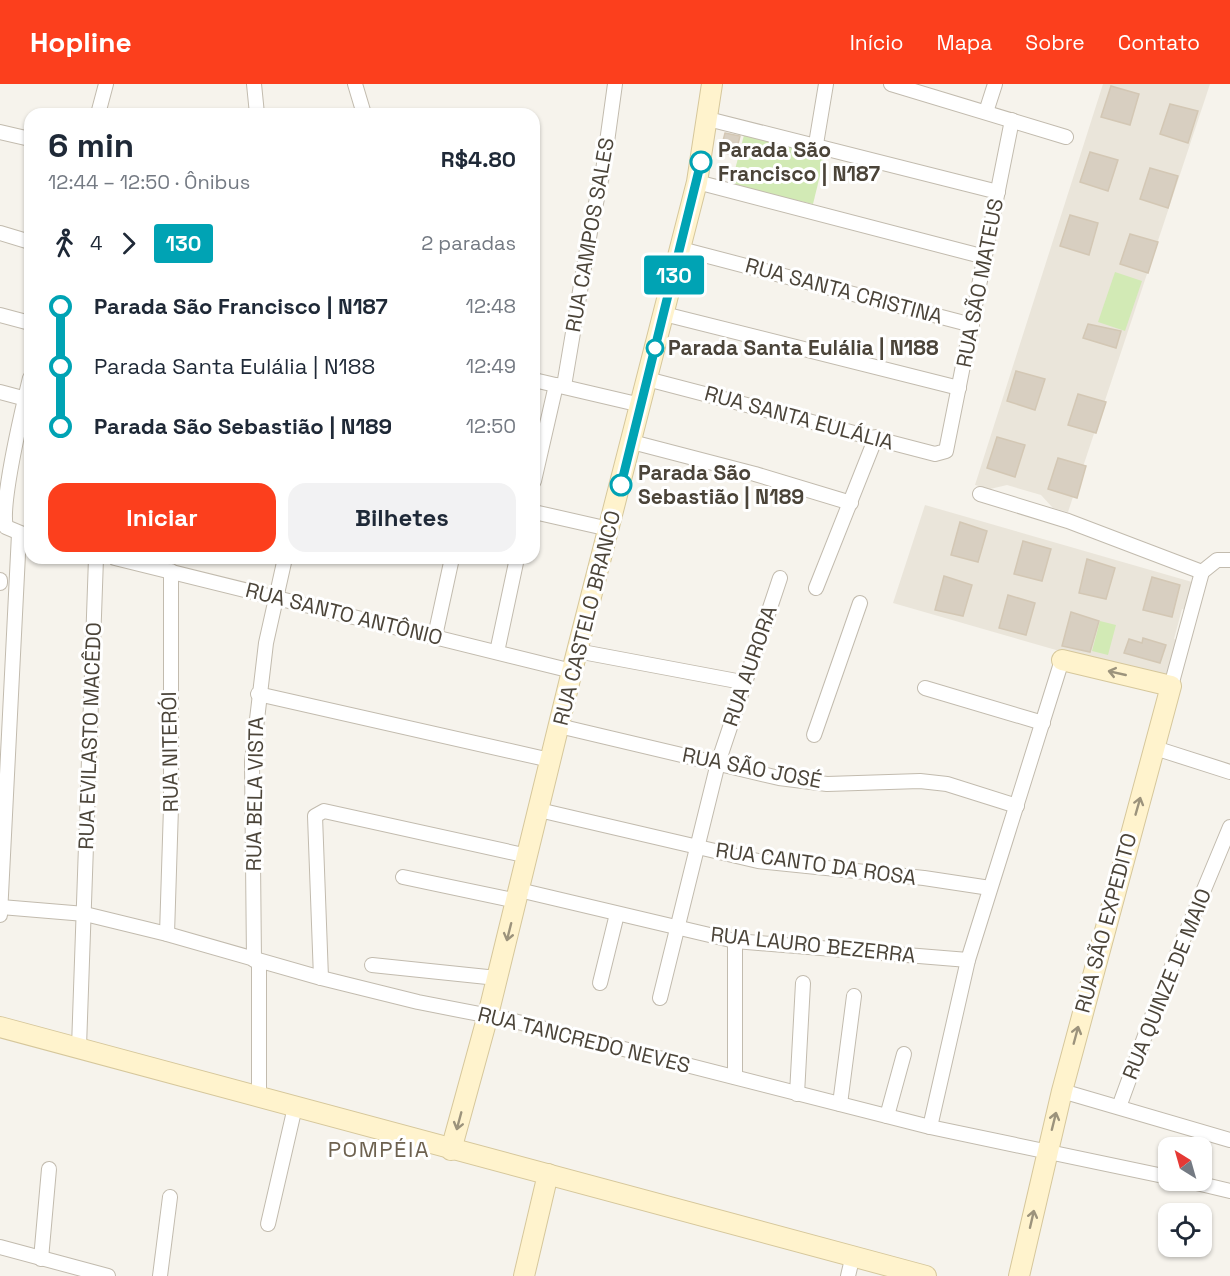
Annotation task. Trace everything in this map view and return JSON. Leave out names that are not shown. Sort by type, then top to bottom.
[{"type":"street","points":[[100,108],[106,84]]},
{"type":"street","points":[[254,84],[256,108]]},
{"type":"street","points":[[356,84],[362,108]]},
{"type":"street","name":"RUA CAMPOS SALES","points":[[540,459],[560,386],[603,171],[615,84]]},
{"type":"street","name":"RUA CASTELO BRANCO","points":[[451,1150],[488,1016],[577,651],[681,249],[697,182],[712,84]]},
{"type":"street","points":[[816,144],[826,84]]},
{"type":"street","points":[[891,84],[1066,137]]},
{"type":"street","points":[[986,112],[995,84]]},
{"type":"street","points":[[708,119],[816,144],[998,192]]},
{"type":"street","name":"RUA SÃO MATEUS","points":[[948,446],[1012,120]]},
{"type":"street","points":[[0,132],[24,138]]},
{"type":"street","points":[[697,182],[985,257]]},
{"type":"street","points":[[0,233],[24,240]]},
{"type":"street","name":"RUA SANTA CRISTINA","points":[[681,249],[972,325]]},
{"type":"street","points":[[664,314],[960,388]]},
{"type":"street","points":[[0,315],[24,321]]},
{"type":"street","name":"RUA SANTA EULÁLIA","points":[[647,379],[935,454],[946,451],[948,446]]},
{"type":"street","points":[[540,381],[641,405]]},
{"type":"street","points":[[0,392],[24,398]]},
{"type":"street","points":[[0,916],[24,535],[6,527],[2,515],[4,477],[24,409]]},
{"type":"street","points":[[816,588],[876,437]]},
{"type":"street","points":[[632,442],[755,474],[851,503]]},
{"type":"street","points":[[980,494],[1077,525],[1202,572],[1217,560],[1230,560]]},
{"type":"street","points":[[540,513],[609,529]]},
{"type":"street","name":"RUA EVILASTO MACÊDO","points":[[79,1047],[85,914],[88,733],[96,564]]},
{"type":"street","name":"RUA SANTO ANTÔNIO","points":[[141,564],[572,671]]},
{"type":"street","name":"RUA BELA VISTA","points":[[259,1096],[252,762],[258,694],[284,564]]},
{"type":"street","points":[[435,636],[451,564]]},
{"type":"street","points":[[497,651],[516,564]]},
{"type":"street","name":"RUA NITERÓI","points":[[167,933],[171,807],[171,571]]},
{"type":"street","name":"RUA SÃO EXPEDITO","points":[[1019,1276],[1062,1091],[1202,572]]},
{"type":"street","name":"RUA AURORA","points":[[660,998],[718,763],[742,682],[780,578]]},
{"type":"street","points":[[814,735],[860,603]]},
{"type":"street","points":[[577,651],[742,682]]},
{"type":"street","points":[[930,1127],[968,960],[1062,660],[1171,686]]},
{"type":"street","points":[[925,688],[1043,723]]},
{"type":"street","points":[[258,694],[550,760]]},
{"type":"street","name":"RUA SÃO JOSÉ","points":[[559,726],[779,778],[827,784],[920,781],[947,784],[1017,806]]},
{"type":"street","points":[[1155,748],[1230,772]]},
{"type":"street","name":"RUA CANTO DA ROSA","points":[[539,810],[758,861],[924,878],[990,888]]},
{"type":"street","points":[[321,978],[315,816],[324,811],[528,856]]},
{"type":"street","name":"RUA QUINZE DE MAIO","points":[[1119,1107],[1158,1000],[1230,827]]},
{"type":"street","name":"RUA LAURO BEZERRA","points":[[403,878],[617,914],[735,941],[968,960]]},
{"type":"street","name":"RUA TANCREDO NEVES","points":[[1,907],[85,914],[167,933],[256,961],[321,978],[488,1016],[930,1127],[1158,1175]]},
{"type":"street","points":[[600,983],[617,914]]},
{"type":"street","points":[[735,941],[735,1077]]},
{"type":"street","points":[[372,965],[497,978]]},
{"type":"street","points":[[797,1094],[803,983]]},
{"type":"street","points":[[840,1104],[854,996]]},
{"type":"street","points":[[0,1027],[926,1276]]},
{"type":"street","points":[[887,1116],[904,1054]]},
{"type":"street","points":[[1062,1091],[1230,1140]]},
{"type":"street","points":[[268,1224],[296,1107]]},
{"type":"street","points":[[41,1259],[49,1169]]},
{"type":"street","points":[[524,1276],[548,1174]]},
{"type":"street","points":[[1212,1187],[1230,1191]]},
{"type":"street","points":[[160,1276],[170,1197]]},
{"type":"street","points":[[0,1247],[108,1276]]},
{"type":"street","points":[[848,1276],[853,1255]]},
{"type":"shaded area","points":[[1103,84],[1210,84],[1068,512],[1053,508],[1041,495],[1007,485],[990,489],[975,485]]},
{"type":"shaded area","points":[[925,505],[1192,582],[1186,610],[1182,609],[1174,639],[1180,641],[1170,678],[1084,658],[893,603]]},
{"type":"green space","points":[[744,135],[825,155],[813,204],[731,185]]},
{"type":"green space","points":[[1115,272],[1142,281],[1125,331],[1098,322]]},
{"type":"green space","points":[[1100,621],[1116,625],[1108,655],[1092,651]]},
{"type":"building","points":[[1111,86],[1139,94],[1130,125],[1101,117]]},
{"type":"building","points":[[1170,104],[1198,111],[1188,143],[1160,134]]},
{"type":"building","points":[[725,133],[740,136],[735,156],[720,152]]},
{"type":"building","points":[[1090,152],[1118,160],[1108,191],[1080,182]]},
{"type":"building","points":[[1150,168],[1178,176],[1168,208],[1140,199]]},
{"type":"building","points":[[1070,215],[1098,223],[1089,255],[1060,246]]},
{"type":"building","points":[[1130,234],[1158,242],[1148,273],[1120,264]]},
{"type":"building","points":[[1088,324],[1121,331],[1116,348],[1083,338]]},
{"type":"building","points":[[1016,371],[1045,379],[1035,410],[1007,401]]},
{"type":"building","points":[[1078,394],[1106,402],[1096,433],[1068,425]]},
{"type":"building","points":[[997,437],[1025,445],[1015,477],[987,468]]},
{"type":"building","points":[[1058,458],[1086,466],[1077,498],[1048,489]]},
{"type":"building","points":[[960,522],[987,531],[978,562],[951,555]]},
{"type":"building","points":[[1023,541],[1051,549],[1042,581],[1014,574]]},
{"type":"building","points":[[1087,559],[1115,568],[1106,599],[1079,593]]},
{"type":"building","points":[[944,576],[972,585],[963,616],[935,610]]},
{"type":"building","points":[[1152,577],[1180,585],[1172,617],[1143,610]]},
{"type":"building","points":[[1008,595],[1035,603],[1026,635],[999,628]]},
{"type":"building","points":[[1071,612],[1099,621],[1090,652],[1062,646]]},
{"type":"building","points":[[1143,638],[1166,645],[1160,663],[1124,653],[1129,639],[1142,643]]},
{"type":"bus line","name":"130","points":[[621,485],[701,162]]},
{"type":"place","name":"Parada São Francisco | N187","points":[[701,162]]},
{"type":"place","name":"Parada Santa Eulália | N188","points":[[655,348]]},
{"type":"place","name":"Parada São Sebastião | N189","points":[[621,485]]},
{"type":"district","name":"POMPÉIA","points":[[379,1149]]}]
